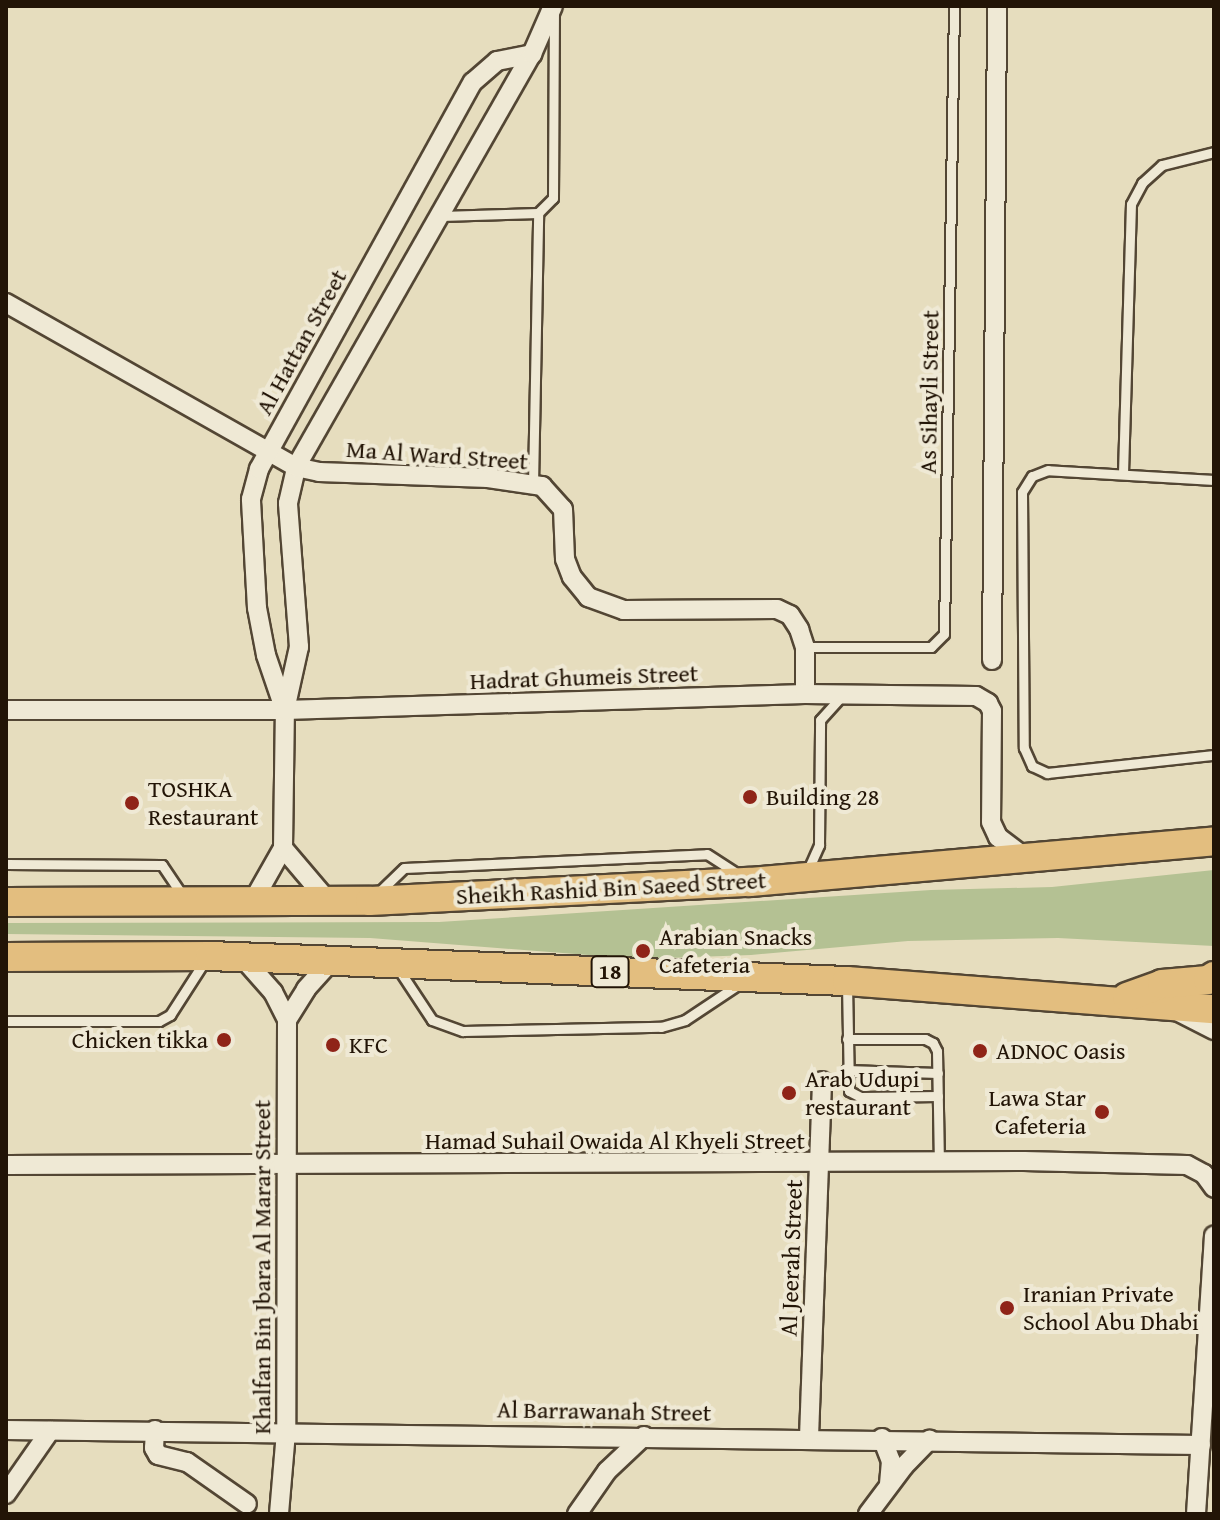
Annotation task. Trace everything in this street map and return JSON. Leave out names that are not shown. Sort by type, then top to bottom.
[{"type":"main road","name":"Sheikh Rashid Bin Saeed Street","points":[[6,902],[370,901],[750,882],[1214,841]]},
{"type":"main road","points":[[1186,844],[1214,854]]},
{"type":"main road","name":"18","points":[[6,957],[210,956],[847,981],[1122,999],[1214,1009]]},
{"type":"main road","points":[[1122,999],[1162,984],[1212,979]]},
{"type":"street","points":[[992,660],[997,6]]},
{"type":"street","name":"Al Hattan Street","points":[[253,901],[283,848],[285,710],[299,647],[288,503],[296,467],[532,54],[554,9]]},
{"type":"street","name":"Al Hattan Street","points":[[285,710],[266,655],[257,608],[252,544],[251,499],[267,451],[473,82],[497,61],[532,54]]},
{"type":"street","name":"Ma Al Ward Street","points":[[6,303],[296,467],[319,472],[488,478],[533,484],[548,492],[563,509],[565,559],[572,577],[588,597],[624,610],[777,609],[790,615],[805,647],[805,694]]},
{"type":"street","name":"Hadrat Ghumeis Street","points":[[6,710],[285,710],[805,694],[976,696],[988,703],[992,711],[991,822],[998,837],[1027,858]]},
{"type":"street","points":[[283,848],[328,901]]},
{"type":"street","name":"Khalfan Bin Jbara Al Marar Street","points":[[242,957],[273,992],[287,1020],[286,1432],[279,1514]]},
{"type":"street","points":[[287,1020],[306,989],[331,961]]},
{"type":"street","points":[[1160,1003],[1214,1030]]},
{"type":"street","name":"Al Jeerah Street","points":[[809,1437],[822,1081]]},
{"type":"street","name":"Hamad Suhail Owaida Al Khyeli Street","points":[[6,1165],[1187,1165],[1204,1174],[1214,1188]]},
{"type":"street","points":[[1196,1514],[1210,1378],[1214,1236]]},
{"type":"street","name":"Al Barrawanah Street","points":[[6,1430],[809,1437],[1201,1445]]},
{"type":"street","points":[[155,1430],[154,1448],[158,1455],[187,1462],[247,1504]]},
{"type":"street","points":[[6,1494],[50,1431]]},
{"type":"street","points":[[596,1435],[604,1449],[607,1471]]},
{"type":"street","points":[[577,1514],[607,1471],[644,1436]]},
{"type":"street","points":[[882,1438],[891,1461],[888,1486]]},
{"type":"street","points":[[868,1514],[888,1486],[930,1439]]},
{"type":"lane","name":"As Sihayli Street","points":[[805,647],[931,647],[944,634],[954,6]]},
{"type":"lane","points":[[438,216],[538,213],[553,198],[554,9]]},
{"type":"lane","points":[[1123,473],[1131,204],[1142,183],[1162,165],[1214,152]]},
{"type":"lane","points":[[533,484],[538,213]]},
{"type":"lane","points":[[1214,480],[1048,470],[1032,476],[1022,492],[1024,748],[1032,766],[1047,773],[1214,755]]},
{"type":"lane","points":[[804,877],[819,845],[820,720],[830,705],[846,694]]},
{"type":"lane","points":[[6,864],[162,865],[187,902]]},
{"type":"lane","points":[[6,1021],[159,1021],[170,1015],[188,982],[210,956]]},
{"type":"lane","points":[[395,964],[432,1020],[463,1031],[674,1025],[753,978]]},
{"type":"lane","points":[[847,981],[847,1087],[856,1096],[938,1096]]},
{"type":"lane","points":[[847,1039],[929,1040],[937,1051],[939,1163]]},
{"type":"lane","points":[[846,1070],[938,1073]]},
{"type":"green space","points":[[1214,870],[1214,946],[1058,938],[908,941],[751,955],[640,959],[370,938],[6,934],[6,923],[439,922],[931,890],[1052,887]]},
{"type":"place","name":"Building 28","points":[[750,797]]},
{"type":"place","name":"TOSHKA Restaurant","points":[[132,803]]},
{"type":"place","name":"Arabian Snacks Cafeteria","points":[[643,951]]},
{"type":"place","name":"Chicken tikka","points":[[224,1040]]},
{"type":"place","name":"KFC","points":[[333,1045]]},
{"type":"place","name":"ADNOC Oasis","points":[[980,1051]]},
{"type":"place","name":"Arab Udupi restaurant","points":[[789,1093]]},
{"type":"place","name":"Lawa Star Cafeteria","points":[[1102,1112]]},
{"type":"place","name":"Iranian Private School Abu Dhabi","points":[[1007,1308]]}]
